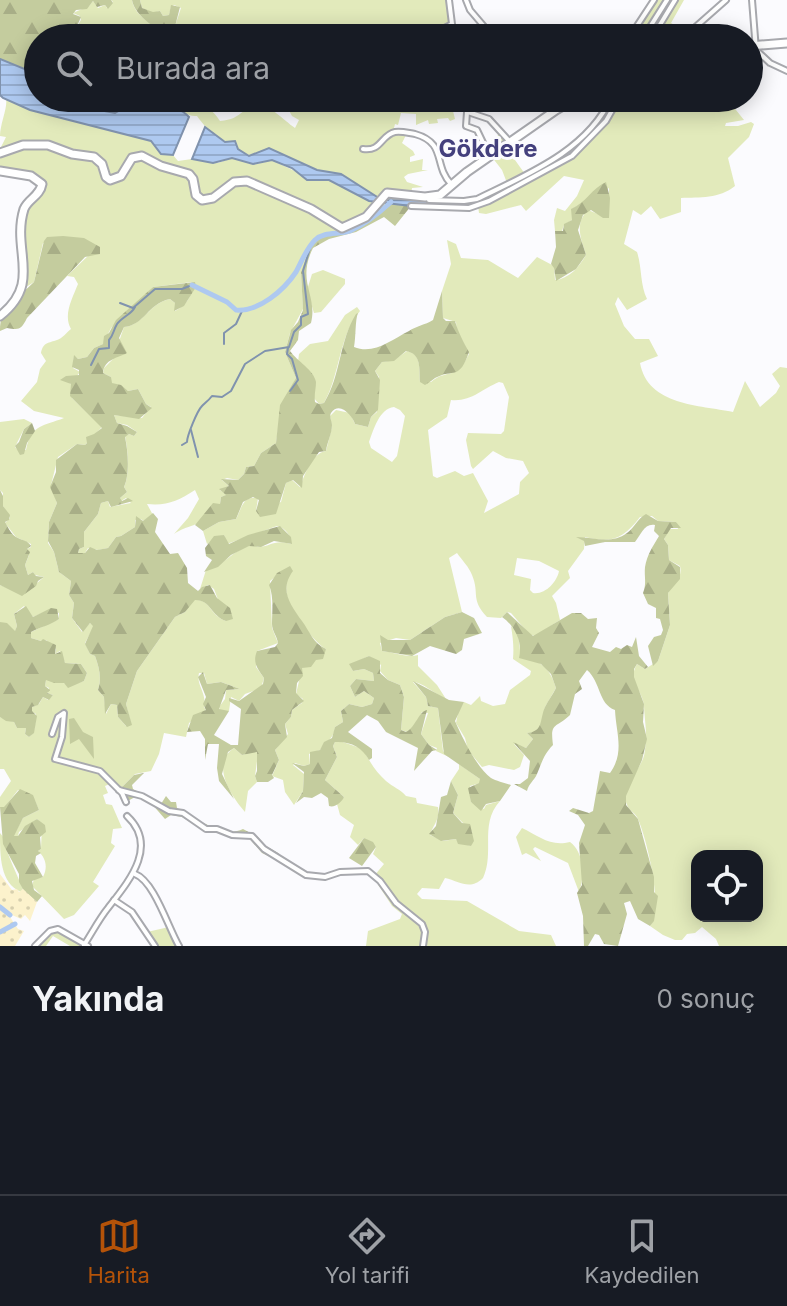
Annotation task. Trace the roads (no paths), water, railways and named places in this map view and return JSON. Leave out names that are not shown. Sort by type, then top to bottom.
[{"type":"street","points":[[449,0],[452,24]]},
{"type":"street","points":[[466,0],[482,24]]},
{"type":"street","points":[[638,24],[654,0]]},
{"type":"street","points":[[652,24],[667,0]]},
{"type":"street","points":[[660,24],[675,0]]},
{"type":"street","points":[[699,24],[726,0]]},
{"type":"street","points":[[752,0],[752,24]]},
{"type":"street","points":[[763,45],[787,43]]},
{"type":"street","points":[[763,57],[787,71]]},
{"type":"street","points":[[490,157],[478,131],[466,126],[468,112],[492,121],[510,142]]},
{"type":"street","points":[[429,202],[553,112]]},
{"type":"street","points":[[586,138],[603,112]]},
{"type":"street","points":[[411,206],[477,199],[563,154],[606,121],[611,112]]},
{"type":"street","points":[[363,149],[376,148],[393,133],[404,132],[423,137],[436,147],[446,178],[452,185]]},
{"type":"street","points":[[0,153],[23,145],[48,145],[67,153],[94,157],[102,164],[110,180],[121,176],[132,158],[139,155],[161,166],[189,174],[195,182],[196,195],[202,200],[217,196],[234,182],[247,181],[311,209],[342,228],[366,217],[387,193],[420,197],[429,202]]},
{"type":"street","points":[[0,171],[31,176],[42,184],[41,190],[24,212],[21,250],[23,284],[9,308],[0,316]]},
{"type":"street","points":[[52,734],[58,717],[64,713],[55,759],[96,769],[119,790],[126,802]]},
{"type":"street","points":[[119,790],[146,798],[169,811],[183,813],[206,829],[252,836],[264,849],[306,875],[325,877],[338,872],[368,871],[398,905],[422,924],[425,932],[423,946]]},
{"type":"street","points":[[35,946],[56,929],[86,945],[114,900],[135,874],[142,840],[136,825],[127,816]]},
{"type":"street","points":[[135,874],[145,879],[152,890],[179,946]]},
{"type":"street","points":[[114,900],[132,912],[155,946]]},
{"type":"water","points":[[0,59],[24,69],[24,107],[0,95]]},
{"type":"water","points":[[38,112],[183,112],[189,117],[173,155],[161,154],[151,141]]},
{"type":"water","points":[[602,112],[612,112],[572,156],[474,207],[411,206],[369,201],[329,180],[307,180],[292,168],[272,160],[253,164],[232,158],[213,163],[192,159],[205,127],[225,142],[235,141],[238,149],[249,156],[269,148],[317,170],[341,174],[382,200],[469,201],[563,154]]},
{"type":"waterway","points":[[192,285],[227,302],[236,310],[262,304],[285,286],[315,240],[323,235],[356,228],[391,202]]},
{"type":"waterway","points":[[182,445],[187,442],[202,406],[212,396],[222,397],[231,391],[245,364],[265,351],[289,347],[294,332],[301,325],[301,317],[308,314],[303,271],[311,245]]},
{"type":"waterway","points":[[120,303],[133,308],[155,289],[182,289],[192,285]]},
{"type":"waterway","points":[[91,365],[99,349],[109,348],[109,340],[117,324],[135,307]]},
{"type":"waterway","points":[[224,344],[224,333],[236,324],[242,311]]},
{"type":"waterway","points":[[288,348],[287,354],[292,359],[298,380],[290,391]]},
{"type":"waterway","points":[[191,430],[198,457]]},
{"type":"waterway","points":[[0,907],[10,915]]},
{"type":"waterway","points":[[0,932],[15,924]]},
{"type":"district","name":"Gökdere","points":[[488,149]]}]
